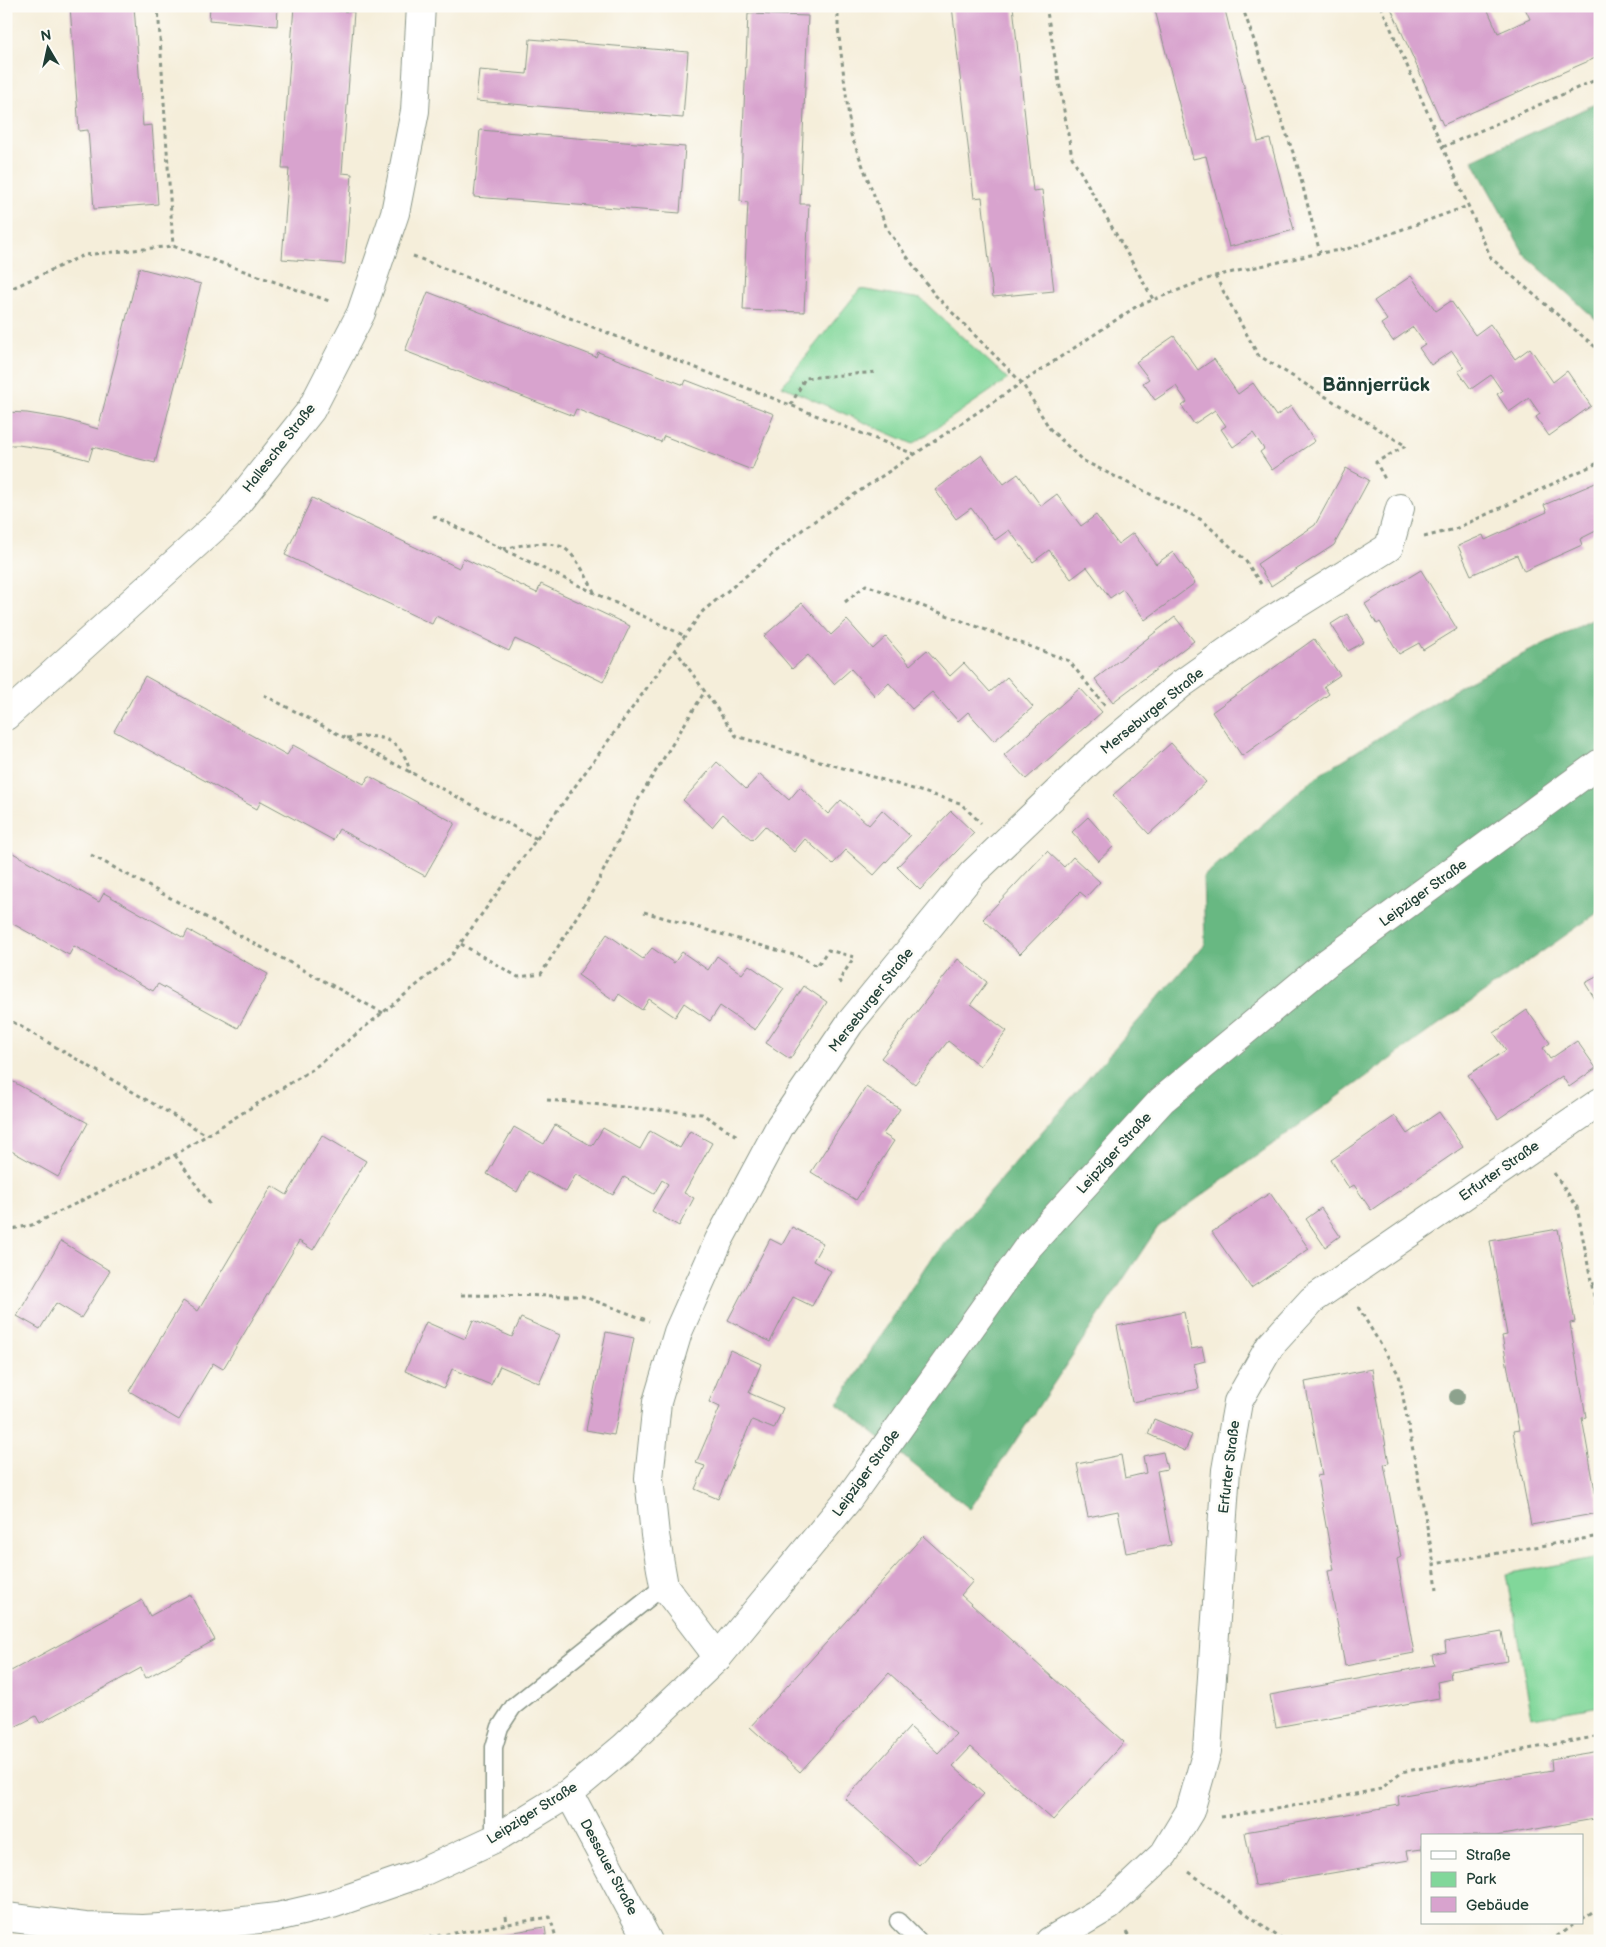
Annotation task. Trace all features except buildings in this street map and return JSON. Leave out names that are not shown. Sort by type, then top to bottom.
[{"type":"street","name":"Hallesche Straße","points":[[6,716],[227,516],[311,410],[361,313],[395,213],[415,111],[421,6]]},
{"type":"street","points":[[1389,547],[1400,508]]},
{"type":"street","name":"Merseburger Straße","points":[[718,1657],[664,1586],[655,1535],[649,1478],[656,1402],[678,1332],[719,1240],[780,1126],[850,1023],[973,873],[1091,760],[1180,685],[1270,621],[1389,547]]},
{"type":"street","name":"Leipziger Straße","points":[[6,1917],[85,1927],[143,1929],[210,1925],[276,1916],[332,1904],[416,1875],[494,1839],[569,1793],[624,1747],[718,1657],[846,1502],[1028,1247],[1162,1100],[1328,962],[1600,763]]},
{"type":"street","name":"Erfurter Straße","points":[[1050,1941],[1109,1906],[1164,1854],[1190,1811],[1206,1751],[1226,1470],[1238,1402],[1270,1346],[1312,1300],[1600,1102]]},
{"type":"street","name":"Dessauer Straße","points":[[569,1793],[648,1941]]},
{"type":"lane","points":[[494,1839],[494,1747],[500,1727],[513,1707],[664,1586]]},
{"type":"lane","points":[[898,1921],[918,1941]]},
{"type":"path","points":[[158,6],[174,246]]},
{"type":"path","points":[[838,6],[838,28],[851,135],[887,229],[934,294],[1022,383],[1050,429],[1082,460],[1202,520],[1245,560],[1266,592]]},
{"type":"path","points":[[1046,6],[1072,157],[1153,299]]},
{"type":"path","points":[[1242,6],[1297,164],[1320,252]]},
{"type":"path","points":[[1381,6],[1491,258],[1600,351]]},
{"type":"path","points":[[1443,147],[1600,78]]},
{"type":"path","points":[[6,1230],[32,1225],[175,1156],[313,1069],[450,959],[703,611],[807,526],[1137,306],[1216,276],[1320,252],[1347,249],[1468,206]]},
{"type":"path","points":[[385,245],[914,454]]},
{"type":"path","points":[[6,281],[7,291],[84,255],[174,246],[361,313]]},
{"type":"path","points":[[1216,276],[1258,355],[1406,446],[1376,462]]},
{"type":"path","points":[[791,405],[805,378],[878,372]]},
{"type":"path","points":[[1389,547],[1454,529],[1600,462]]},
{"type":"path","points":[[432,516],[685,636]]},
{"type":"path","points":[[503,549],[534,543],[564,548],[585,571],[594,593]]},
{"type":"path","points":[[845,602],[866,586],[1069,661],[1107,707]]},
{"type":"path","points":[[675,649],[736,736],[960,803],[988,830]]},
{"type":"path","points":[[461,944],[518,977],[541,974],[597,884],[638,800],[705,691]]},
{"type":"path","points":[[264,695],[537,839]]},
{"type":"path","points":[[346,739],[373,736],[387,740],[401,748],[407,760],[410,773]]},
{"type":"path","points":[[91,855],[383,1013]]},
{"type":"path","points":[[644,912],[801,956],[817,966],[828,950],[854,957],[839,981]]},
{"type":"path","points":[[6,1018],[207,1135]]},
{"type":"path","points":[[548,1100],[702,1114],[741,1138]]},
{"type":"path","points":[[1535,1146],[1577,1207],[1600,1328]]},
{"type":"path","points":[[175,1156],[210,1204]]},
{"type":"path","points":[[1342,1280],[1399,1375],[1434,1564],[1437,1590]]},
{"type":"path","points":[[1592,1284],[1600,1283]]},
{"type":"path","points":[[461,1295],[582,1296],[647,1320]]},
{"type":"path","points":[[1434,1564],[1600,1536]]},
{"type":"path","points":[[1190,1811],[1218,1817],[1282,1808],[1381,1789],[1401,1772],[1600,1736]]},
{"type":"path","points":[[1164,1854],[1284,1941]]},
{"type":"path","points":[[1584,1918],[1600,1907]]},
{"type":"path","points":[[506,1916],[507,1924]]},
{"type":"path","points":[[406,1941],[550,1917],[557,1941]]},
{"type":"path","points":[[1550,1941],[1575,1924]]},
{"type":"green space","points":[[1600,102],[1600,323],[1525,255],[1472,160]]},
{"type":"green space","points":[[860,289],[921,299],[1008,379],[913,444],[782,386]]},
{"type":"green space","points":[[1600,616],[1600,911],[1432,1029],[1158,1227],[970,1509],[837,1404],[927,1264],[1205,944],[1203,877],[1316,777],[1467,682]]},
{"type":"green space","points":[[1600,1557],[1600,1706],[1532,1718],[1506,1574]]},
{"type":"district","name":"Bännjerrück","points":[[1376,385]]}]
